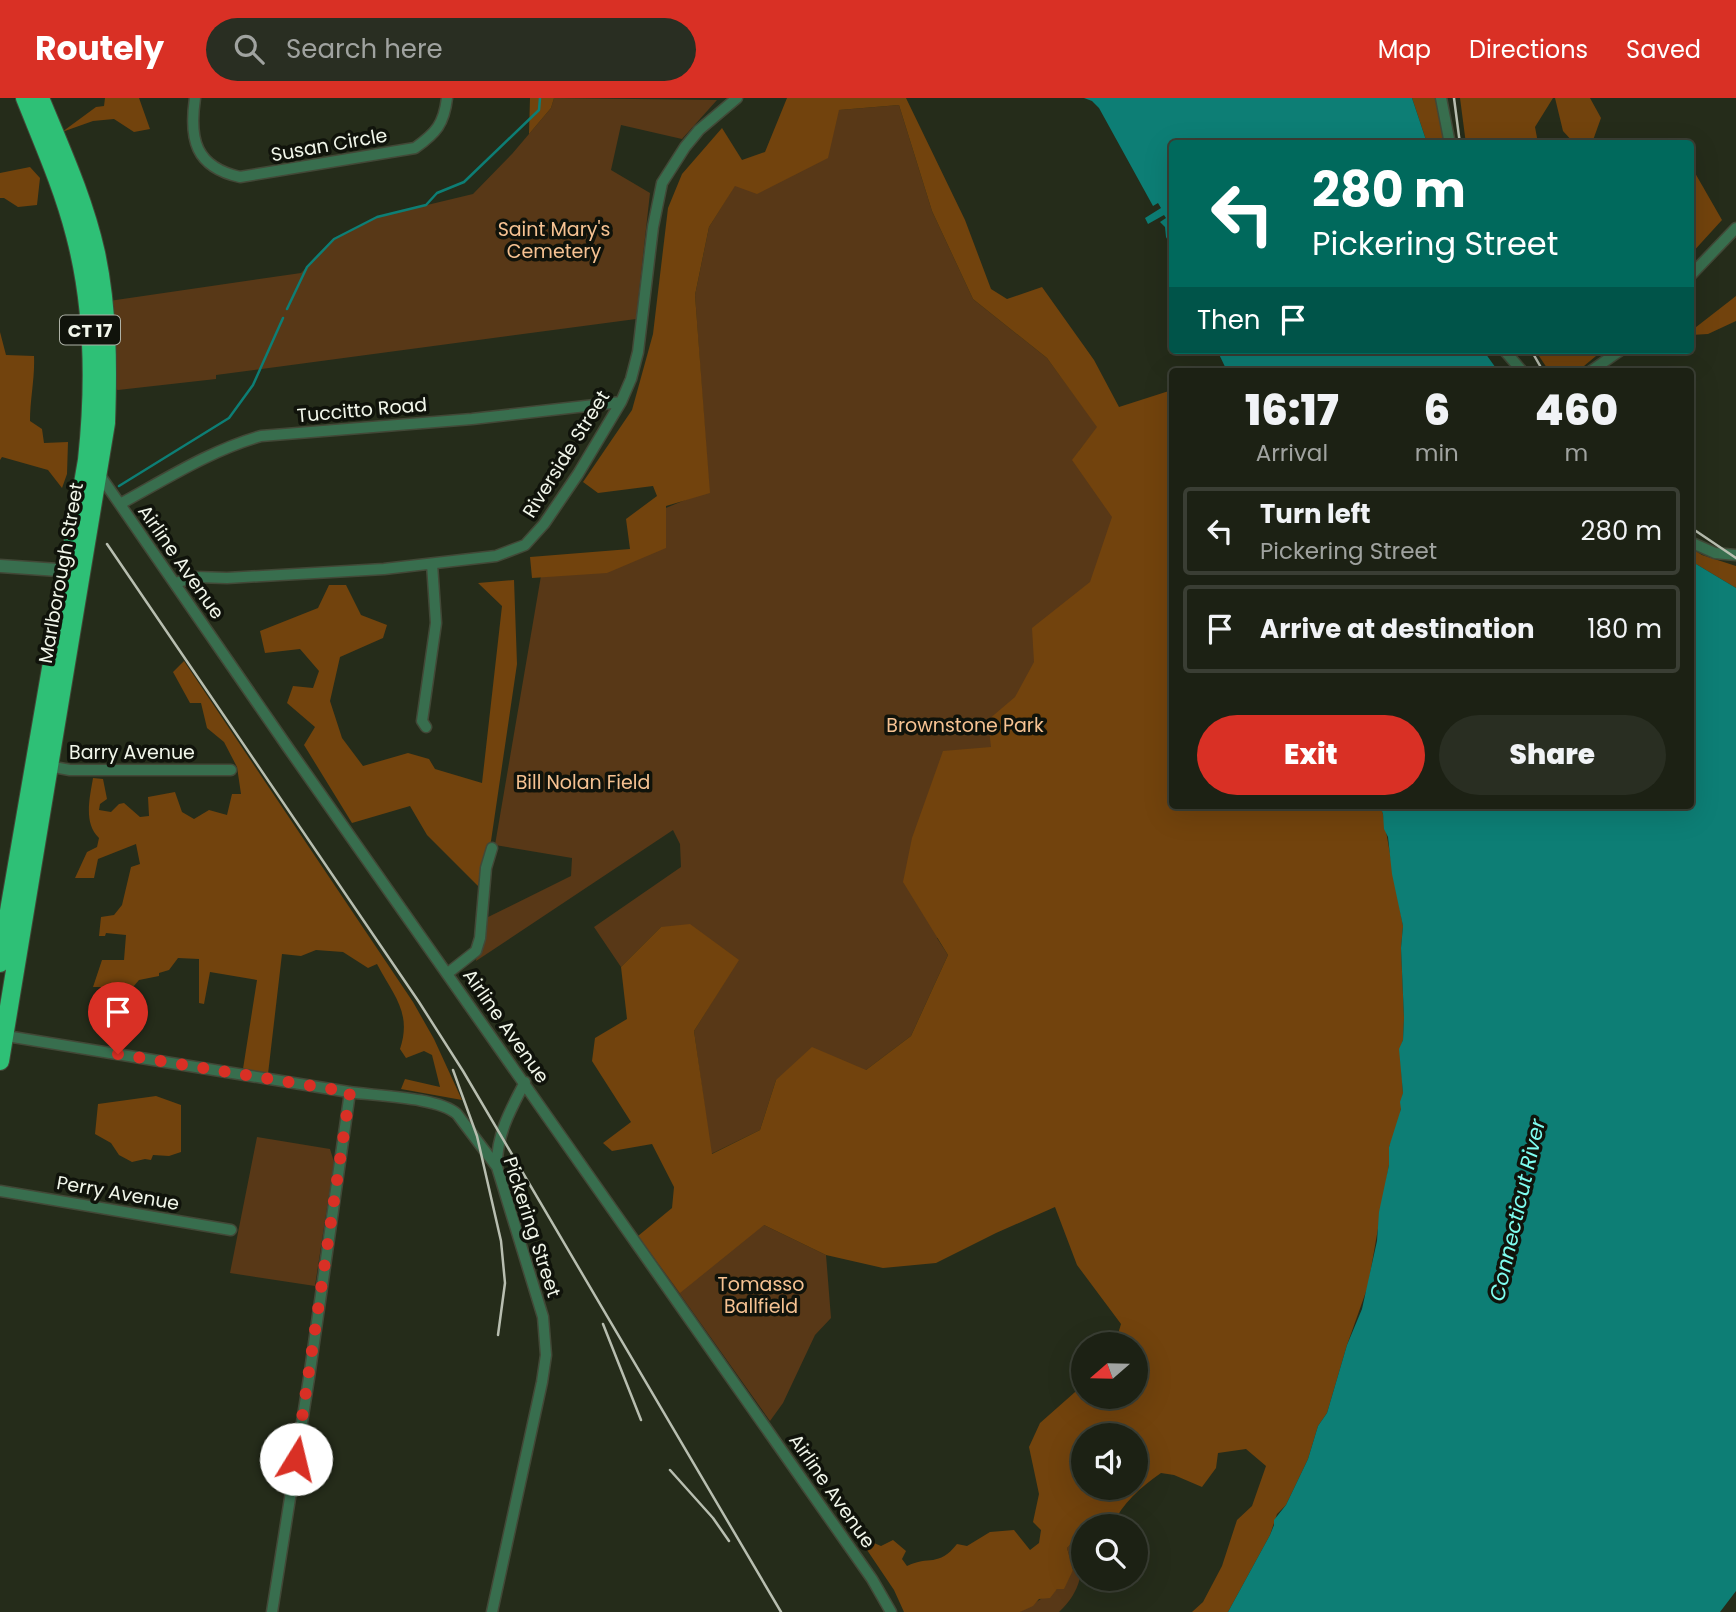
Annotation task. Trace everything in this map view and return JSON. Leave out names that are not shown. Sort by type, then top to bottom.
[{"type":"highway","name":"Marlborough Street","points":[[25,98],[65,201],[83,274],[93,381],[92,473]]},
{"type":"highway","name":"Marlborough Street","points":[[0,963],[15,878],[42,765],[92,473],[106,424],[108,380],[99,272],[76,186],[40,98]]},
{"type":"highway","name":"Marlborough Street","points":[[0,1061],[15,878]]},
{"type":"street","name":"Susan Circle","points":[[195,98],[191,123],[197,148],[209,163],[223,173],[240,177],[415,148],[431,137],[444,117],[447,98]]},
{"type":"street","name":"Riverside Street","points":[[175,583],[195,577],[227,579],[432,564],[496,556],[525,545],[544,524],[571,484],[621,402],[631,379],[638,352],[653,227],[663,183],[685,146],[699,130],[737,98]]},
{"type":"street","points":[[1441,98],[1449,140]]},
{"type":"street","points":[[1694,272],[1736,228]]},
{"type":"street","points":[[1507,354],[1519,368]]},
{"type":"street","points":[[1595,368],[1615,354]]},
{"type":"street","name":"Tuccitto Road","points":[[120,504],[234,443],[261,436],[472,419],[621,402]]},
{"type":"street","name":"Airline Avenue","points":[[92,473],[120,504],[872,1579],[891,1612]]},
{"type":"street","points":[[1694,543],[1716,553],[1736,555]]},
{"type":"street","points":[[426,727],[422,716],[436,623],[432,564]]},
{"type":"street","points":[[0,566],[75,571]]},
{"type":"street","name":"Barry Avenue","points":[[42,765],[70,770],[231,770]]},
{"type":"street","points":[[448,974],[476,951],[480,938],[486,868],[492,848]]},
{"type":"street","name":"Pickering Street","points":[[2,1035],[441,1105],[457,1114],[497,1167],[542,1317],[546,1356],[492,1612]]},
{"type":"street","points":[[497,1167],[500,1133],[525,1082]]},
{"type":"street","points":[[272,1612],[350,1092]]},
{"type":"street","points":[[475,1137],[500,1133]]},
{"type":"street","name":"Perry Avenue","points":[[0,1191],[231,1230]]},
{"type":"green space","name":"Saint Mary's Cemetery","points":[[554,98],[717,100],[682,139],[621,125],[611,170],[650,193],[636,319],[216,375],[216,379],[118,390],[112,388],[109,301],[301,273],[334,239],[377,217],[473,194],[551,108]]},
{"type":"green space","points":[[899,105],[932,211],[973,299],[1047,358],[1098,427],[1079,451],[1169,414],[1169,809],[1367,809],[937,938],[948,955],[911,1036],[866,1070],[776,1080],[760,1130],[711,1154],[694,1031],[738,960],[661,927],[621,967],[594,927],[681,867],[680,844],[673,830],[476,961],[482,920],[571,876],[572,858],[495,845],[543,564],[634,556],[649,515],[709,490],[695,295],[709,227],[735,185],[839,110]]},
{"type":"green space","points":[[257,1137],[330,1149],[334,1162],[315,1286],[230,1273]]},
{"type":"green space","name":"Tomasso Ballfield","points":[[686,1172],[764,1225],[826,1255],[831,1318],[815,1335],[783,1403],[770,1421],[655,1259]]},
{"type":"green space","points":[[1071,1544],[1071,1563],[1067,1548]]},
{"type":"green space","points":[[1071,1572],[1071,1591],[1075,1591],[1059,1612],[1020,1612],[1057,1589]]},
{"type":"shaded area","points":[[105,98],[139,98],[150,129],[134,132],[114,119],[93,121],[62,132],[96,107],[104,106]]},
{"type":"shaded area","points":[[530,98],[554,98],[551,108],[529,134]]},
{"type":"shaded area","points":[[787,98],[906,98],[965,220],[991,289],[1007,299],[1042,287],[1094,360],[1119,407],[1169,391],[1169,809],[1382,809],[1403,926],[1401,948],[1404,1018],[1400,1049],[1403,1093],[1399,1123],[1389,1147],[1389,1165],[1368,1286],[1327,1413],[1318,1426],[1308,1459],[1228,1612],[1192,1612],[1203,1602],[1222,1566],[1237,1520],[1252,1506],[1266,1466],[1246,1449],[1218,1453],[1216,1468],[1202,1487],[1174,1475],[1161,1473],[1148,1483],[1148,1423],[1071,1423],[1071,1500],[1130,1500],[1119,1514],[1071,1514],[1071,1544],[1067,1548],[1071,1574],[1064,1589],[1057,1589],[1050,1598],[1039,1599],[1033,1606],[1020,1612],[904,1612],[894,1590],[867,1550],[874,1543],[881,1546],[893,1540],[906,1551],[902,1559],[907,1566],[939,1559],[957,1544],[967,1546],[990,1532],[1014,1530],[1030,1550],[1039,1543],[1041,1530],[1033,1522],[1039,1494],[1029,1447],[1040,1423],[1071,1396],[1071,1409],[1148,1409],[1148,1332],[1119,1332],[1121,1324],[1077,1265],[1055,1207],[936,1263],[883,1268],[826,1255],[764,1225],[680,1293],[638,1236],[672,1208],[674,1187],[652,1144],[612,1151],[603,1143],[631,1122],[592,1061],[595,1038],[627,1019],[621,967],[661,927],[690,924],[739,960],[694,1031],[712,1154],[760,1130],[776,1080],[812,1047],[866,1070],[911,1036],[948,955],[903,882],[912,838],[943,751],[991,747],[988,720],[1015,697],[1034,662],[1032,628],[1090,582],[1112,517],[1072,460],[1097,427],[1047,358],[973,299],[932,211],[899,105],[839,110],[828,158],[757,194],[735,186],[709,227],[695,295],[710,493],[666,506],[666,548],[607,573],[532,578],[530,557],[630,549],[626,519],[657,496],[653,486],[598,493],[583,482],[632,410],[653,334],[668,208],[682,174],[722,128],[742,160],[765,152]]},
{"type":"shaded area","points":[[1412,98],[1436,98],[1445,140],[1426,140]]},
{"type":"shaded area","points":[[1460,98],[1553,98],[1535,127],[1537,140],[1465,140]]},
{"type":"shaded area","points":[[1555,98],[1590,98],[1601,118],[1593,140],[1571,140],[1563,131]]},
{"type":"shaded area","points":[[30,167],[40,178],[37,205],[18,207],[0,198],[0,173]]},
{"type":"shaded area","points":[[1694,171],[1722,220],[1694,251]]},
{"type":"shaded area","points":[[1736,296],[1736,321],[1708,334],[1694,335],[1694,329]]},
{"type":"shaded area","points":[[0,332],[6,355],[34,356],[30,421],[42,429],[44,443],[68,442],[67,474],[62,488],[48,470],[2,457],[0,460]]},
{"type":"shaded area","points":[[1538,354],[1596,356],[1582,368],[1547,368]]},
{"type":"shaded area","points":[[1694,550],[1736,566],[1736,588],[1694,563]]},
{"type":"shaded area","points":[[514,580],[517,664],[491,841],[478,886],[427,835],[410,806],[352,823],[304,745],[315,727],[287,703],[293,686],[313,688],[319,671],[300,649],[265,653],[260,631],[318,608],[329,585],[346,585],[361,615],[387,625],[383,638],[340,657],[330,701],[342,738],[363,766],[408,753],[429,759],[435,769],[482,783],[502,606],[478,583]]},
{"type":"shaded area","points":[[184,661],[413,1002],[434,1039],[462,1100],[401,1089],[405,1079],[440,1087],[432,1055],[424,1051],[406,1058],[400,1049],[404,1025],[399,1005],[377,964],[368,968],[343,952],[316,950],[301,956],[282,954],[268,1074],[243,1069],[257,980],[210,972],[204,1004],[199,1003],[199,959],[178,958],[169,970],[159,973],[159,976],[139,980],[133,987],[93,987],[102,960],[124,960],[126,935],[106,933],[105,936],[99,936],[101,917],[114,915],[122,905],[131,867],[140,864],[136,844],[98,859],[94,878],[75,878],[87,852],[97,847],[99,838],[89,817],[93,778],[103,779],[107,799],[100,804],[99,810],[111,812],[124,803],[140,817],[149,816],[148,797],[175,792],[182,812],[194,819],[209,810],[227,815],[232,794],[241,794],[237,767],[224,742],[207,728],[201,703],[190,703],[173,672]]},
{"type":"shaded area","points":[[156,1096],[181,1105],[181,1152],[169,1156],[153,1155],[151,1160],[132,1162],[119,1155],[111,1143],[95,1134],[98,1104]]},
{"type":"water","points":[[1084,98],[1412,98],[1426,140],[1169,140],[1169,242],[1165,227],[1160,222],[1166,218],[1164,215],[1148,224],[1145,218],[1161,208],[1158,203],[1153,206],[1099,108]]},
{"type":"water","points":[[1219,354],[1486,354],[1496,368],[1226,368]]},
{"type":"water","name":"Connecticut River","points":[[1694,563],[1736,588],[1736,1591],[1720,1612],[1228,1612],[1270,1535],[1274,1520],[1286,1505],[1308,1459],[1318,1426],[1327,1413],[1347,1345],[1362,1309],[1377,1241],[1379,1212],[1389,1165],[1389,1147],[1403,1093],[1399,1049],[1403,1040],[1404,1018],[1401,948],[1403,926],[1381,809],[1694,809]]},
{"type":"waterway","points":[[287,309],[307,267],[334,239],[377,217],[426,205],[437,193],[464,182],[539,110],[540,98]]},
{"type":"waterway","points":[[119,486],[229,418],[253,385],[283,318]]},
{"type":"railway","points":[[1454,98],[1459,140]]},
{"type":"railway","points":[[1533,354],[1541,368]]},
{"type":"railway","points":[[1694,530],[1736,558]]},
{"type":"railway","points":[[107,544],[419,1002],[463,1071],[781,1612]]},
{"type":"railway","points":[[453,1070],[477,1136],[501,1241],[505,1283],[498,1335]]},
{"type":"railway","points":[[603,1324],[641,1420]]},
{"type":"railway","points":[[670,1470],[713,1518],[729,1541]]},
{"type":"route","points":[[118,1054],[350,1092],[296,1459]]},
{"type":"park label","name":"Brownstone Park","points":[[965,725]]},
{"type":"park label","name":"Bill Nolan Field","points":[[583,782]]}]
